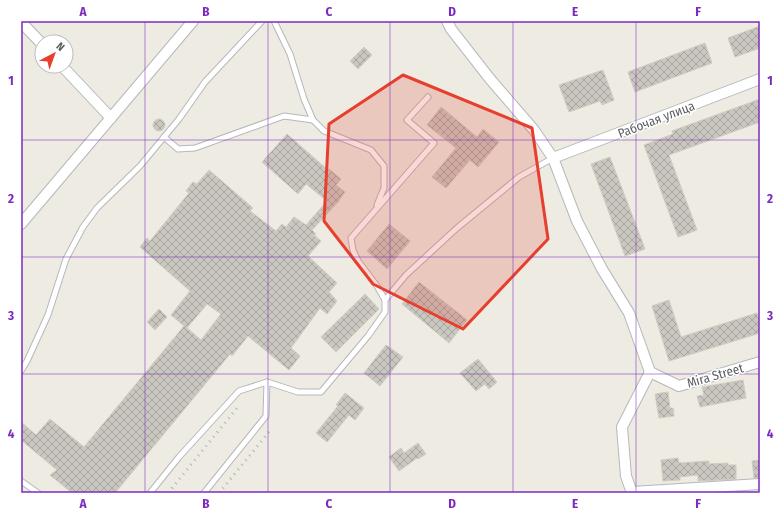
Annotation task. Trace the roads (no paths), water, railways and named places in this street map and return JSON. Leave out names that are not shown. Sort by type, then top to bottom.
[{"type":"street","points":[[21,224],[193,21]]},
{"type":"street","points":[[447,21],[450,29],[490,79],[534,130],[553,158],[577,221],[602,270],[629,313],[650,372],[622,428],[626,476],[632,493],[760,484]]},
{"type":"street","points":[[21,22],[34,36]]},
{"type":"street","points":[[69,74],[110,118]]},
{"type":"street","name":"Рабочая улица","points":[[553,158],[760,79]]},
{"type":"street","name":"Mira Street","points":[[650,372],[678,386],[760,362]]},
{"type":"lane","points":[[21,371],[48,315],[66,259],[83,227],[97,208],[140,166],[179,119],[205,82],[262,21]]},
{"type":"lane","points":[[274,21],[290,54],[304,99],[313,120],[324,131],[372,150],[384,166],[384,188],[375,210]]},
{"type":"lane","points":[[150,493],[179,457],[239,391],[267,382],[298,392],[321,392],[368,336],[385,312],[385,300],[377,286],[358,261],[353,250],[351,238],[434,143],[407,120],[428,97]]},
{"type":"lane","points":[[164,137],[178,149],[195,148],[284,116],[313,120]]},
{"type":"lane","points":[[385,300],[406,275],[457,228],[519,176],[553,158]]},
{"type":"lane","points":[[204,493],[266,416],[267,382]]},
{"type":"lane","points":[[21,481],[38,493]]},
{"type":"railway","points":[[168,493],[237,408]]},
{"type":"railway","points":[[219,493],[269,432]]}]
